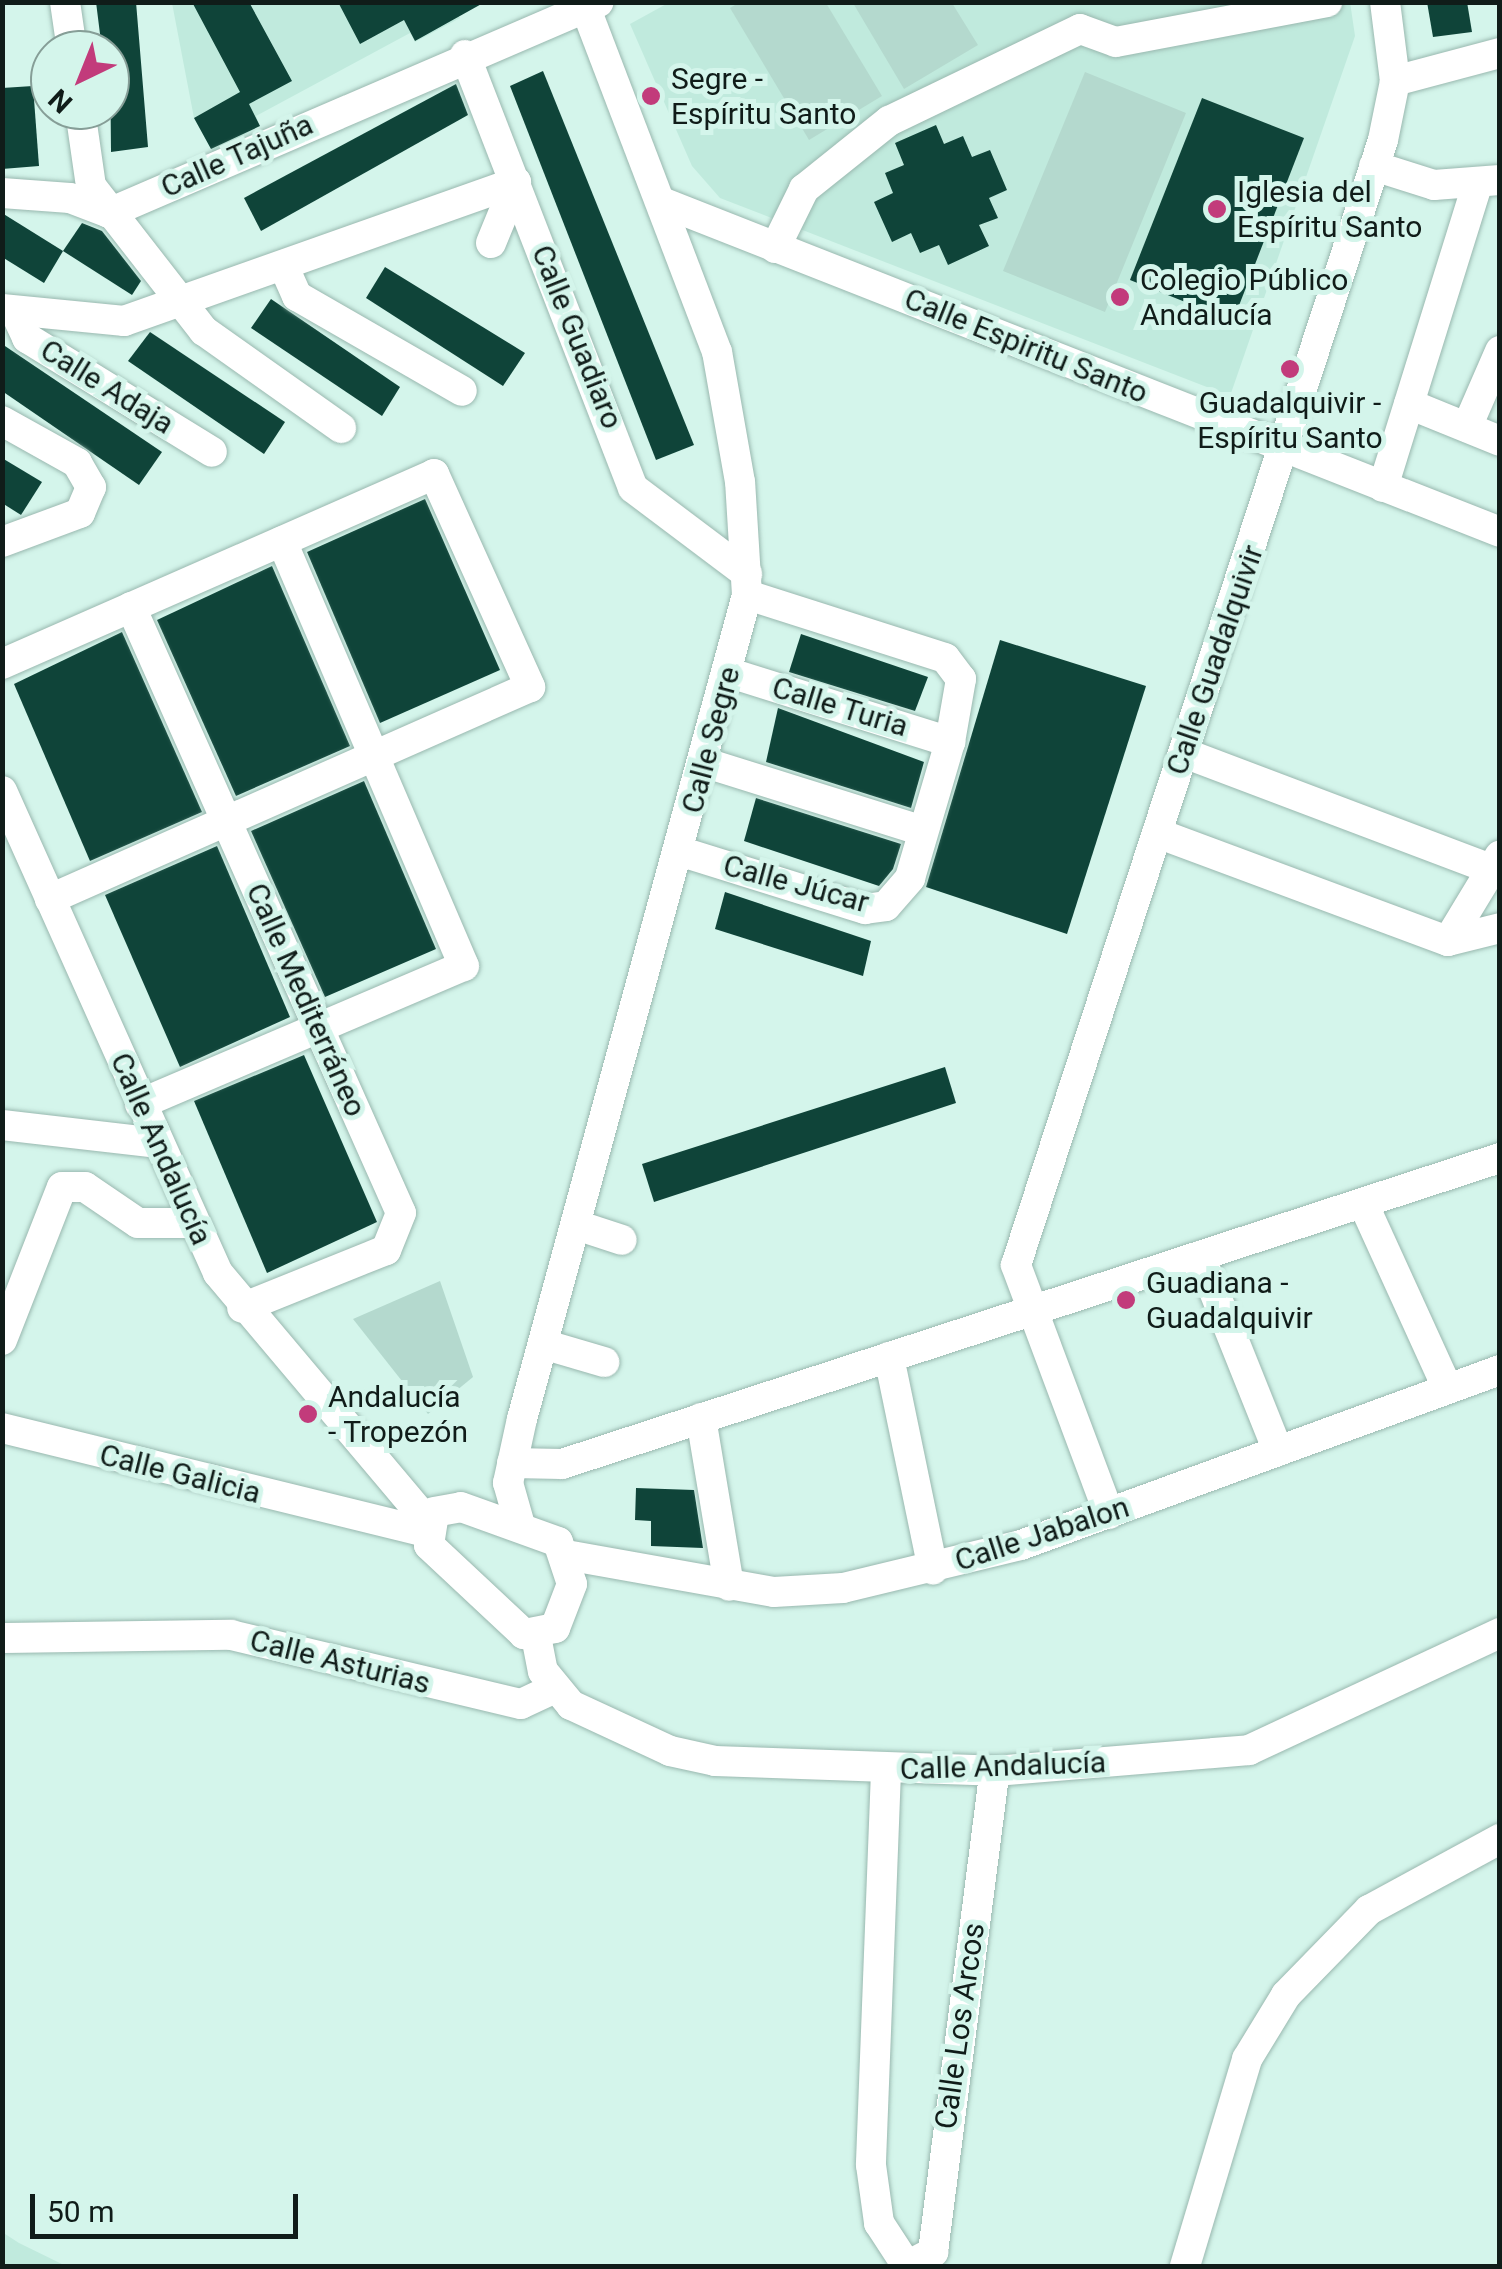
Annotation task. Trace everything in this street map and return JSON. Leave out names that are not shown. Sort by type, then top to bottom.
[{"type":"street","points":[[65,2],[69,30]]},
{"type":"street","points":[[775,248],[804,189],[890,121],[1080,30],[1116,42],[1327,2]]},
{"type":"street","name":"Calle Guadalquivir","points":[[1109,1514],[1016,1265],[1286,449],[1374,166],[1395,80],[1385,2]]},
{"type":"street","name":"Calle Tajuña","points":[[108,213],[465,55],[590,5]]},
{"type":"street","name":"Calle Segre","points":[[520,1525],[510,1473],[542,1344],[706,763],[730,672],[747,584],[717,352],[590,5]]},
{"type":"street","points":[[1395,80],[1500,54]]},
{"type":"street","name":"Calle Guadiaro","points":[[465,55],[633,488],[747,584],[944,658],[960,679],[950,742],[923,831]]},
{"type":"street","points":[[83,130],[91,186],[108,213],[204,331],[341,428]]},
{"type":"street","points":[[1374,166],[1434,185],[1489,181],[1383,487]]},
{"type":"street","points":[[490,243],[516,182]]},
{"type":"street","points":[[9,310],[124,321],[186,306],[516,182]]},
{"type":"street","points":[[2,194],[70,198],[108,213]]},
{"type":"street","name":"Calle Espiritu Santo","points":[[664,204],[1500,532]]},
{"type":"street","points":[[284,267],[297,296],[462,391]]},
{"type":"street","name":"Calle Adaja","points":[[9,310],[27,338],[212,452]]},
{"type":"street","points":[[1467,428],[1500,350]]},
{"type":"street","points":[[1409,404],[1500,440]]},
{"type":"street","points":[[2,422],[78,463],[91,487],[80,513],[2,542]]},
{"type":"street","points":[[2,664],[434,474],[530,687],[50,899]]},
{"type":"street","points":[[140,1104],[464,966],[282,541]]},
{"type":"street","name":"Calle Mediterráneo","points":[[131,608],[397,1204],[399,1234],[377,1254],[242,1308]]},
{"type":"street","name":"Calle Turia","points":[[730,672],[950,742]]},
{"type":"street","points":[[1184,753],[1495,862],[1448,940]]},
{"type":"street","points":[[706,763],[923,831]]},
{"type":"street","name":"Calle Andalucía","points":[[2,791],[192,1223],[242,1308],[392,1472],[446,1518]]},
{"type":"street","name":"Calle Júcar","points":[[682,852],[874,910],[910,878],[923,831]]},
{"type":"street","points":[[1156,833],[1448,940],[1500,928]]},
{"type":"street","points":[[2,1125],[157,1143]]},
{"type":"street","points":[[553,1689],[536,1636],[434,1552],[446,1518],[510,1473],[543,1469],[1500,1158]]},
{"type":"street","points":[[2,1340],[62,1187],[86,1187],[138,1223],[192,1223]]},
{"type":"street","points":[[1363,1203],[1448,1388]]},
{"type":"street","points":[[576,1225],[622,1240]]},
{"type":"street","points":[[1200,1256],[1278,1450]]},
{"type":"street","points":[[542,1344],[604,1362]]},
{"type":"street","points":[[889,1357],[933,1569]]},
{"type":"street","name":"Calle Jabalon","points":[[566,1555],[729,1586],[804,1592],[933,1569],[1109,1514],[1500,1370]]},
{"type":"street","points":[[701,1418],[729,1586]]},
{"type":"street","name":"Calle Galicia","points":[[2,1428],[359,1516],[446,1518]]},
{"type":"street","points":[[359,1516],[383,1509],[392,1472]]},
{"type":"street","points":[[446,1518],[520,1525],[566,1555],[569,1604],[555,1628],[536,1636]]},
{"type":"street","name":"Calle Andalucía","points":[[553,1689],[670,1750],[886,1771],[996,1771],[1249,1750],[1500,1633]]},
{"type":"street","name":"Calle Asturias","points":[[2,1638],[231,1636],[522,1704],[553,1689]]},
{"type":"street","name":"Calle Los Arcos","points":[[886,1771],[871,2165],[879,2223],[907,2266],[932,2252],[996,1771]]},
{"type":"street","points":[[1185,2266],[1248,2059],[1286,1995],[1369,1910],[1500,1839]]},
{"type":"shaded area","name":"Colegio Público Andalucía","points":[[670,2],[1350,2],[1355,36],[1230,396],[720,198],[692,166],[630,24]]},
{"type":"shaded area","points":[[740,2],[826,3],[882,96],[809,140],[730,8]]},
{"type":"shaded area","points":[[172,3],[452,3],[460,18],[415,42],[410,33],[256,116],[260,126],[213,152],[194,118]]},
{"type":"shaded area","points":[[853,3],[952,3],[978,45],[904,89]]},
{"type":"shaded area","points":[[1085,72],[1186,113],[1105,312],[1003,271]]},
{"type":"shaded area","points":[[440,1281],[473,1377],[428,1414],[353,1319]]},
{"type":"shaded area","points":[[2,2232],[19,2243],[66,2266],[3,2266]]},
{"type":"building","points":[[96,2],[136,2],[148,147],[111,152],[111,130],[130,130],[130,30],[100,30]]},
{"type":"building","points":[[192,2],[249,2],[292,81],[249,104],[260,126],[211,149],[194,118],[240,92]]},
{"type":"building","points":[[338,2],[485,2],[415,41],[404,20],[360,44]]},
{"type":"building","points":[[1427,2],[1467,2],[1472,32],[1433,37]]},
{"type":"building","points":[[543,71],[694,445],[656,460],[510,86]]},
{"type":"building","points":[[456,84],[468,115],[261,231],[244,198]]},
{"type":"building","points":[[30,86],[30,130],[36,130],[39,166],[2,169],[2,88]]},
{"type":"building","name":"Iglesia del Espíritu Santo","points":[[1202,98],[1304,138],[1233,321],[1130,280]]},
{"type":"building","points":[[936,125],[944,144],[963,136],[972,157],[990,150],[1007,190],[989,198],[998,218],[979,225],[989,246],[948,265],[939,245],[920,253],[911,233],[892,242],[874,202],[893,193],[885,173],[904,165],[895,143]]},
{"type":"building","points":[[2,213],[63,251],[44,283],[2,257]]},
{"type":"building","points":[[82,223],[102,231],[141,281],[132,295],[63,251]]},
{"type":"building","points":[[385,267],[525,353],[503,386],[366,298]]},
{"type":"building","points":[[271,299],[400,387],[382,416],[251,328]]},
{"type":"building","points":[[150,332],[285,422],[264,454],[128,361]]},
{"type":"building","points":[[2,344],[162,452],[139,485],[2,391]]},
{"type":"building","points":[[2,458],[42,482],[21,515],[2,503]]},
{"type":"building","points":[[425,499],[500,670],[380,723],[307,552]]},
{"type":"building","points":[[272,566],[350,746],[236,796],[157,620]]},
{"type":"building","points":[[122,632],[202,812],[90,861],[14,684]]},
{"type":"building","points":[[801,634],[928,677],[915,711],[789,672]]},
{"type":"building","points":[[1000,640],[1146,686],[1067,934],[926,887]]},
{"type":"building","points":[[778,708],[924,762],[911,808],[766,762]]},
{"type":"building","points":[[364,781],[436,949],[325,997],[251,831]]},
{"type":"building","points":[[756,798],[901,844],[893,869],[879,886],[744,841]]},
{"type":"building","points":[[217,846],[290,1017],[180,1067],[105,895]]},
{"type":"building","points":[[725,892],[871,941],[863,976],[715,929]]},
{"type":"building","points":[[304,1055],[377,1222],[267,1273],[194,1101]]},
{"type":"building","points":[[945,1067],[956,1103],[654,1202],[642,1164]]},
{"type":"building","points":[[636,1488],[694,1490],[703,1548],[651,1546],[651,1521],[635,1520]]},
{"type":"place","name":"Segre - Espíritu Santo","points":[[651,96]]},
{"type":"place","name":"Iglesia del Espíritu Santo","points":[[1217,209]]},
{"type":"place","name":"Colegio Público Andalucía","points":[[1120,297]]},
{"type":"place","name":"Guadalquivir - Espíritu Santo","points":[[1290,369]]},
{"type":"place","name":"Guadiana - Guadalquivir","points":[[1126,1300]]},
{"type":"place","name":"Andalucía - Tropezón","points":[[308,1414]]}]
